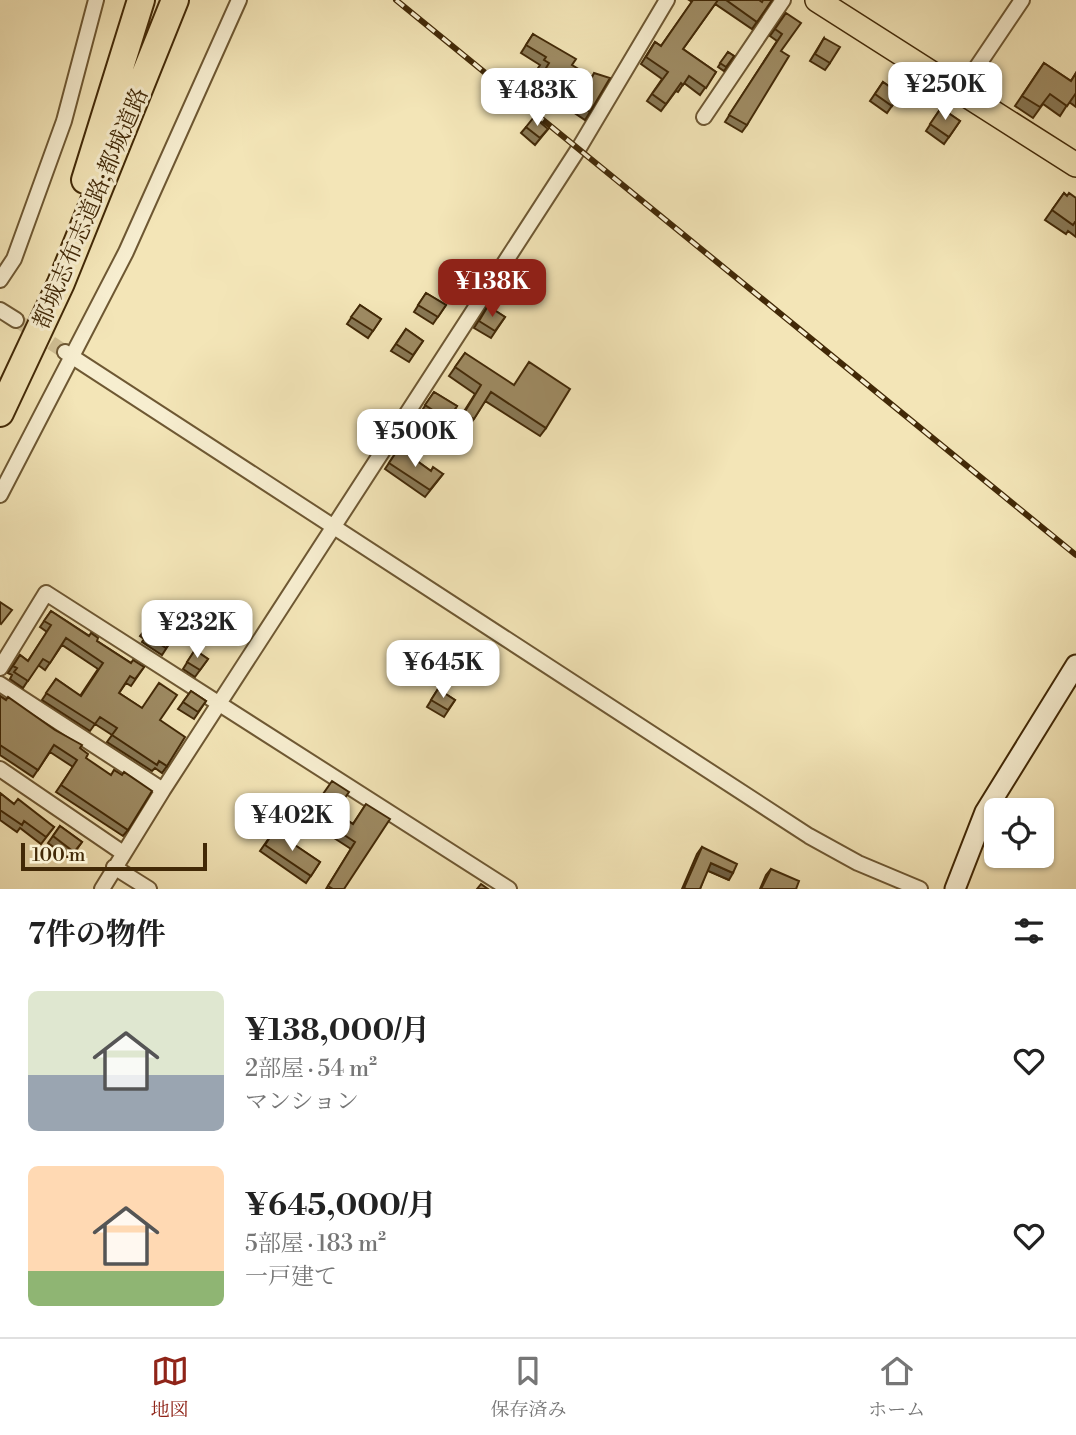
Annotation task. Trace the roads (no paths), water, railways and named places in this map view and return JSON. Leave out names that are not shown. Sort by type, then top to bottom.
[{"type":"highway","points":[[0,412],[38,300],[89,172],[141,0]]},
{"type":"highway","name":"都城志布志道路;都城道路","points":[[0,412],[61,283],[175,0]]},
{"type":"highway","points":[[127,120],[149,101],[192,0]]},
{"type":"main road","points":[[817,0],[1076,165]]},
{"type":"street","points":[[0,279],[14,259],[64,121],[96,0]]},
{"type":"street","points":[[0,495],[69,354],[126,252],[239,0]]},
{"type":"street","points":[[102,889],[163,790],[579,148],[667,0]]},
{"type":"street","points":[[704,117],[783,0]]},
{"type":"street","points":[[960,92],[1022,0]]},
{"type":"street","points":[[0,310],[16,320]]},
{"type":"street","points":[[69,354],[809,835],[858,863],[920,889]]},
{"type":"street","points":[[0,668],[5,649],[46,593],[509,889]]},
{"type":"street","points":[[955,889],[985,812],[1006,774],[1076,665]]},
{"type":"street","points":[[0,684],[163,790]]},
{"type":"street","points":[[0,769],[123,853]]},
{"type":"street","points":[[114,867],[149,889]]},
{"type":"tunnel","points":[[16,320],[65,352]]},
{"type":"railway","points":[[396,0],[1076,555]]}]
